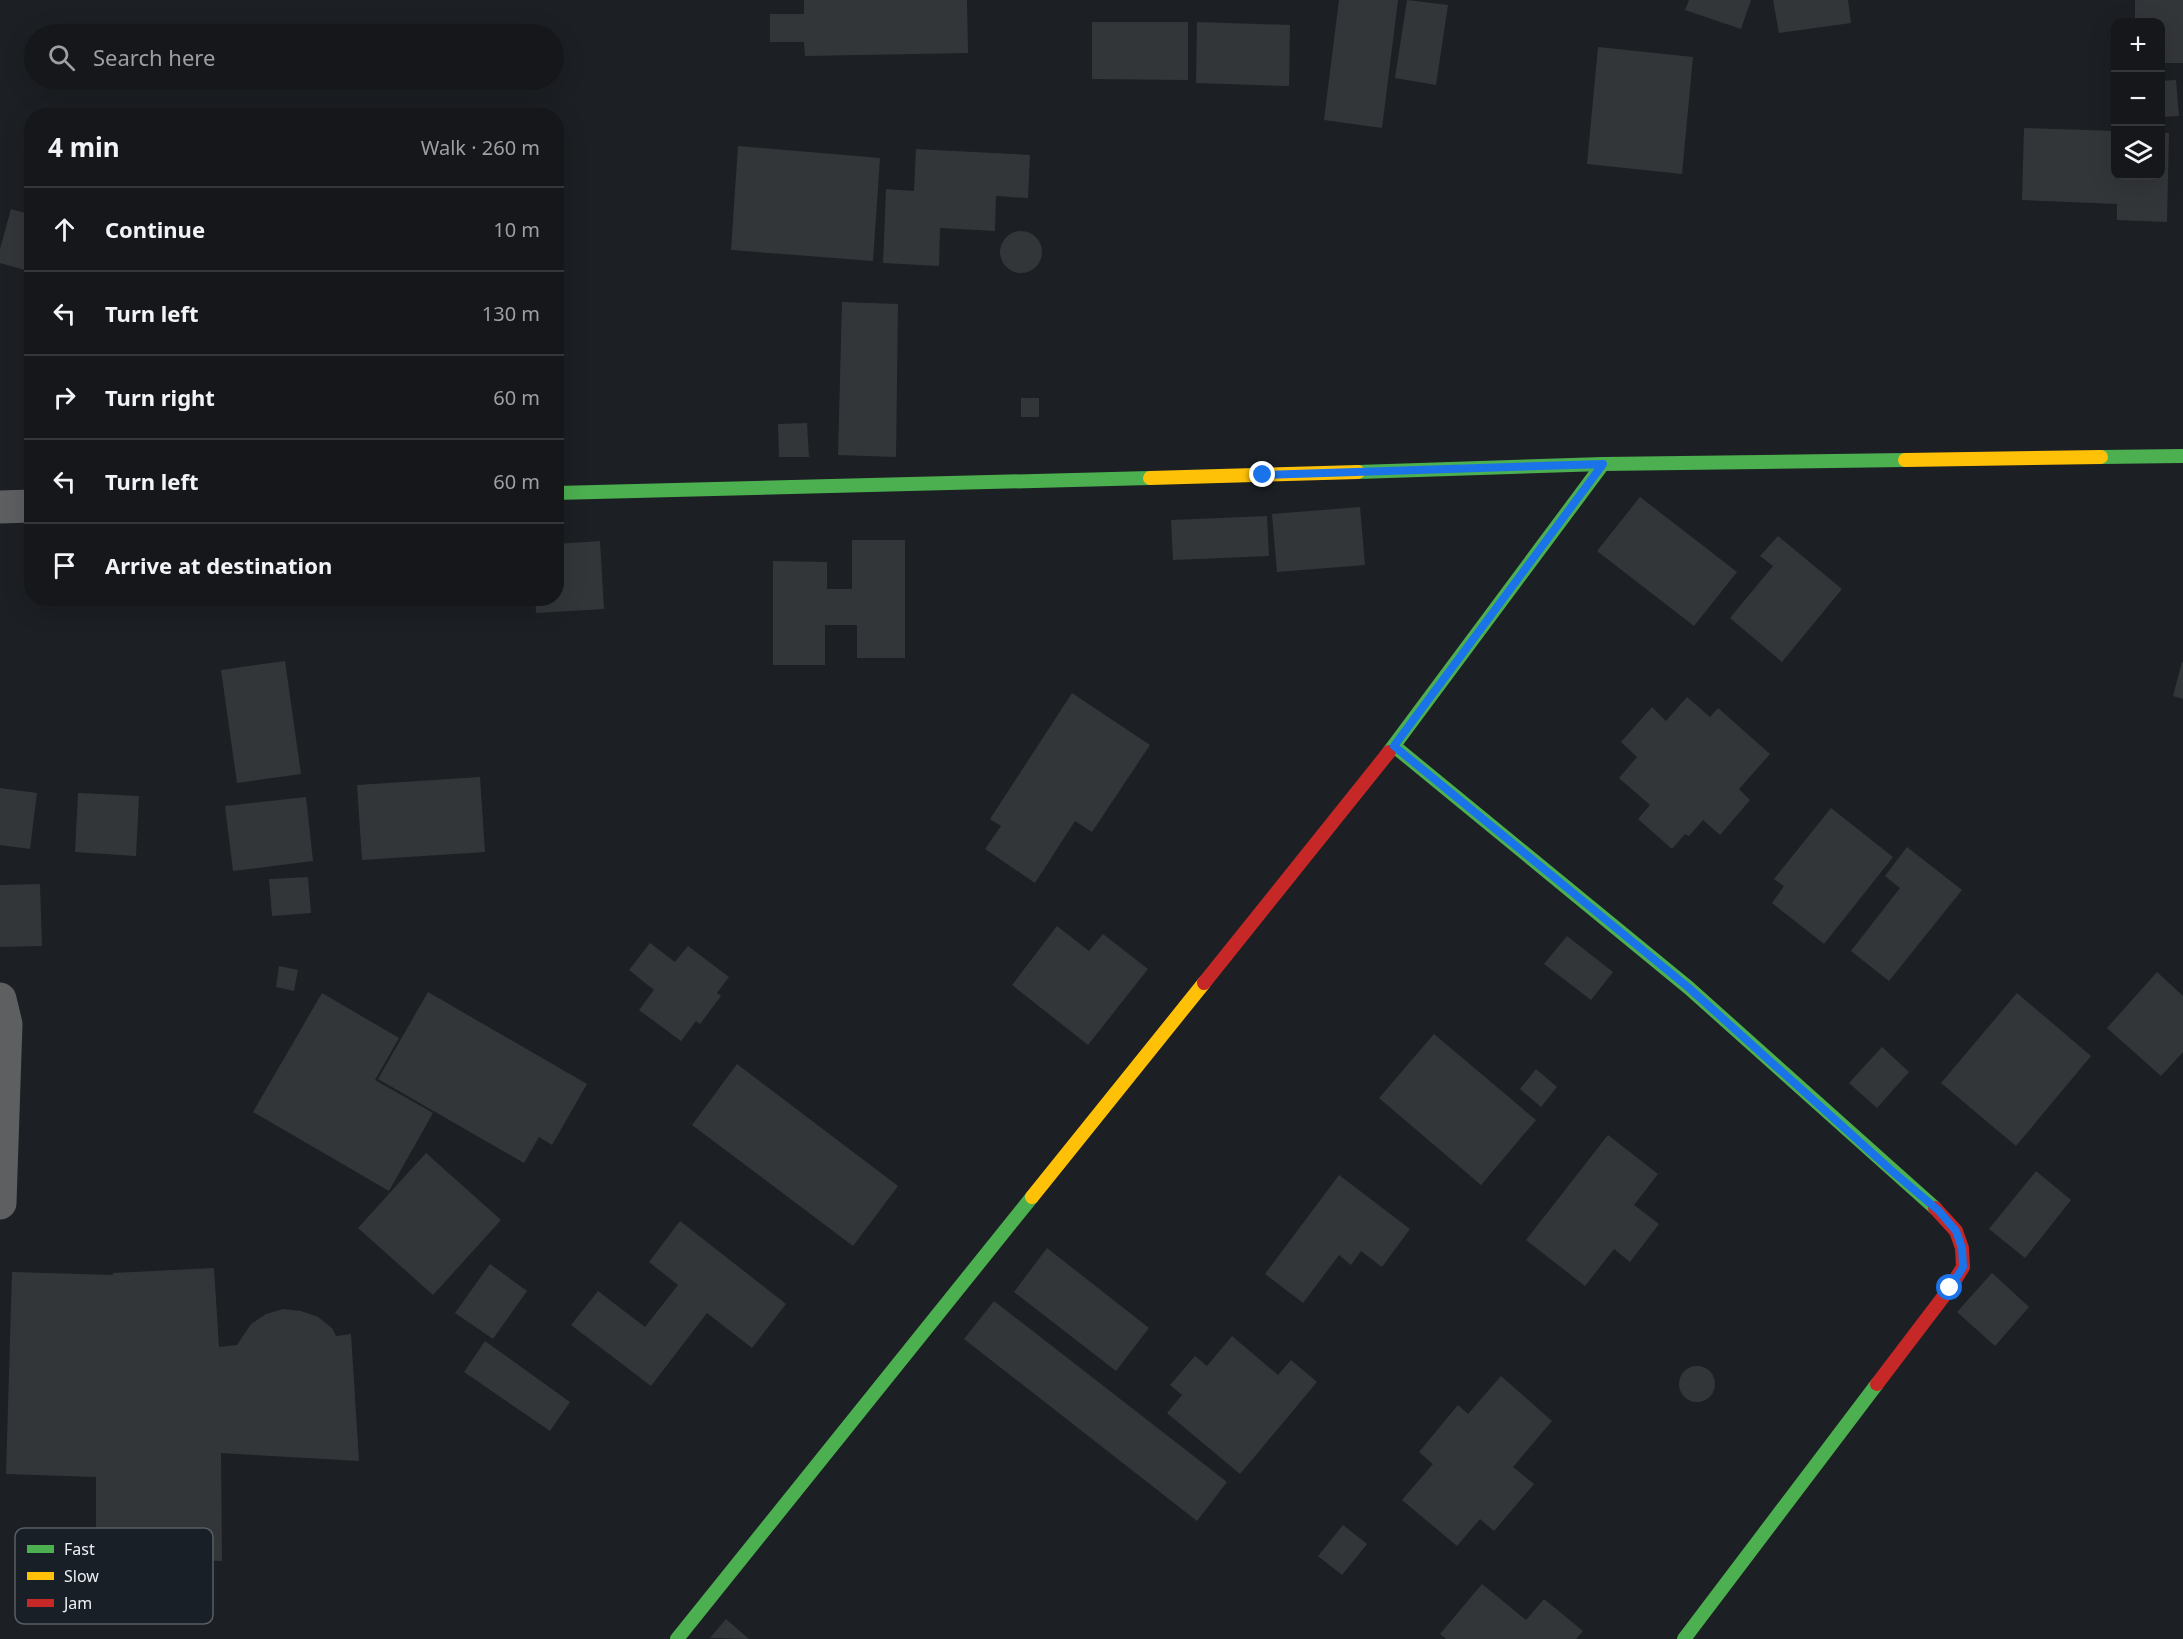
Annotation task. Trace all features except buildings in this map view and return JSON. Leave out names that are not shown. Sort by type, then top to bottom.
[{"type":"street","points":[[564,493],[1275,475],[1603,464],[2183,456]]},
{"type":"street","points":[[677,1639],[1394,746],[1603,464]]},
{"type":"street","points":[[0,507],[24,506]]},
{"type":"street","points":[[1394,746],[1689,988],[1939,1211],[1956,1231],[1962,1248],[1963,1267],[1950,1288],[1684,1639]]},
{"type":"street","points":[[0,999],[6,1024],[0,1203]]},
{"type":"traffic: fast","points":[[2101,457],[2183,456]]},
{"type":"traffic: fast","points":[[1358,472],[1603,464],[1905,460]]},
{"type":"traffic: fast","points":[[1389,752],[1603,464]]},
{"type":"traffic: fast","points":[[564,493],[1150,478]]},
{"type":"traffic: fast","points":[[1394,746],[1689,988],[1935,1208]]},
{"type":"traffic: fast","points":[[677,1639],[1032,1197]]},
{"type":"traffic: fast","points":[[1684,1639],[1877,1384]]},
{"type":"traffic: slow","points":[[1905,460],[2101,457]]},
{"type":"traffic: slow","points":[[1150,478],[1358,472]]},
{"type":"traffic: slow","points":[[1032,1197],[1204,983]]},
{"type":"traffic: jam","points":[[1204,983],[1389,752]]},
{"type":"traffic: jam","points":[[1877,1384],[1950,1288],[1963,1267],[1962,1248],[1956,1231],[1935,1208]]},
{"type":"route","points":[[1263,475],[1603,464],[1394,746],[1689,988],[1939,1211],[1956,1231],[1962,1248],[1963,1267],[1950,1288]]}]
